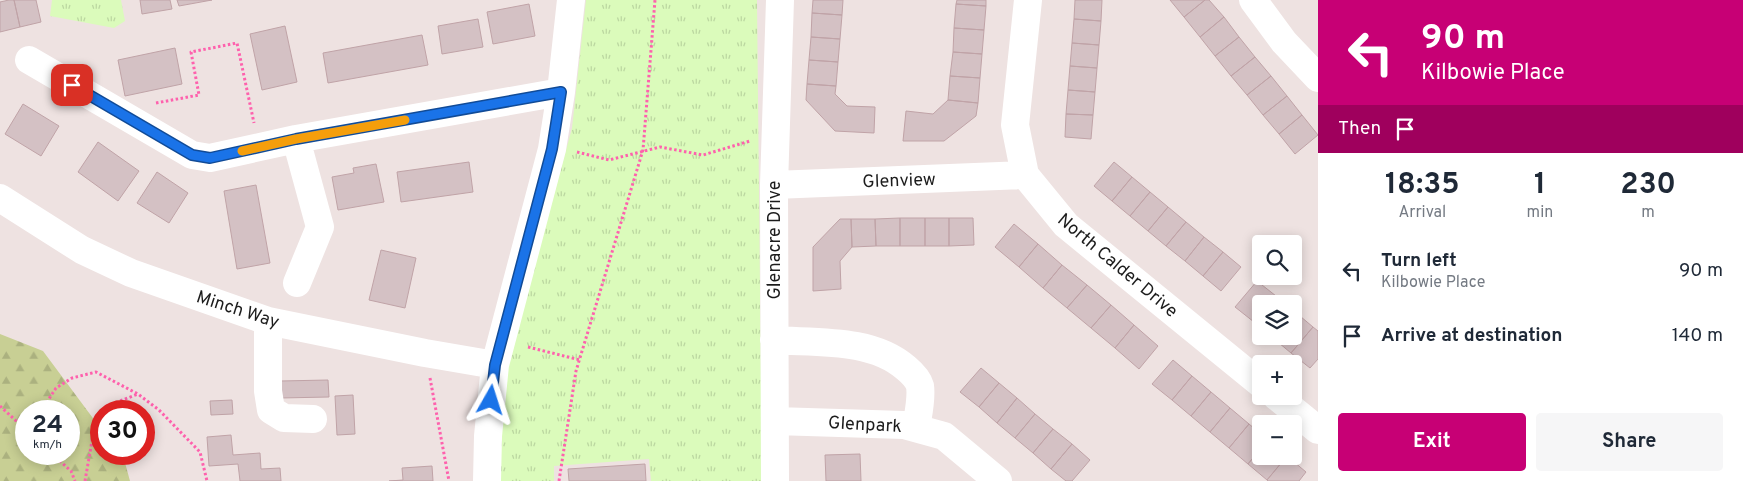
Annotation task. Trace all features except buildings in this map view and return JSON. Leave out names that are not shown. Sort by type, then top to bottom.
[{"type":"street","points":[[487,481],[488,436],[495,365],[552,149],[561,92],[571,0]]},
{"type":"street","name":"Glenacre Drive","points":[[775,481],[774,185],[780,0]]},
{"type":"street","name":"North Calder Drive","points":[[1028,0],[1015,125],[1025,175],[1066,225],[1252,377]]},
{"type":"street","points":[[1254,0],[1284,42],[1318,78]]},
{"type":"street","points":[[28,60],[192,155],[210,158],[296,139],[561,92]]},
{"type":"street","points":[[296,139],[320,226],[297,283]]},
{"type":"street","name":"Glenview","points":[[774,185],[1025,175]]},
{"type":"street","name":"Minch Way","points":[[0,198],[82,250],[131,273],[268,322],[495,365]]},
{"type":"street","points":[[268,322],[268,391],[271,410],[284,418],[313,419]]},
{"type":"street","points":[[774,340],[852,345],[886,354],[897,360],[913,374],[920,385],[916,428]]},
{"type":"street","points":[[1287,405],[1318,430]]},
{"type":"street","name":"Glenpark","points":[[775,421],[904,425],[916,428],[944,436],[998,481]]},
{"type":"path","points":[[559,481],[576,371],[643,150],[655,0]]},
{"type":"path","points":[[116,111],[199,95],[191,52],[237,42],[260,147]]},
{"type":"path","points":[[574,161],[576,151],[610,160],[660,147],[704,155],[776,134]]},
{"type":"path","points":[[526,356],[530,338]]},
{"type":"path","points":[[528,347],[580,360]]},
{"type":"path","points":[[425,353],[449,481]]},
{"type":"path","points":[[48,400],[56,388],[72,378],[96,372],[138,394],[160,410],[200,452],[207,481]]},
{"type":"path","points":[[122,400],[138,394]]},
{"type":"path","points":[[0,406],[15,420]]},
{"type":"path","points":[[85,481],[90,452]]},
{"type":"path","points":[[64,465],[71,471],[75,481]]},
{"type":"green space","points":[[52,0],[121,0],[125,21],[114,28],[50,16]]},
{"type":"green space","points":[[586,0],[757,0],[762,481],[651,481],[649,459],[554,466],[554,481],[498,481],[507,369],[572,128]]},
{"type":"green space","points":[[0,334],[43,351],[79,400],[15,400],[15,465],[80,465],[80,401],[90,414],[90,465],[126,465],[130,481],[0,481]]},
{"type":"slow traffic","points":[[242,151],[296,139],[405,120]]},
{"type":"route","points":[[72,85],[192,155],[210,158],[296,139],[561,92],[552,149],[495,365],[491,400]]}]
